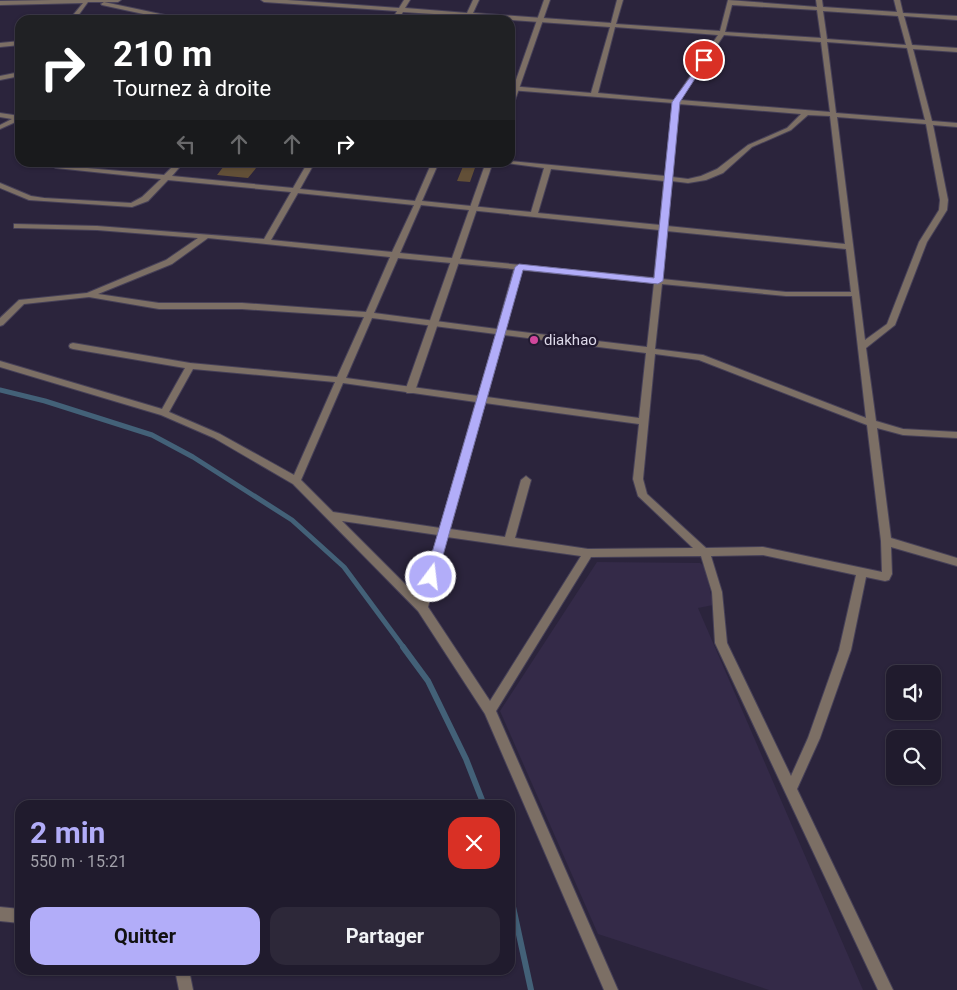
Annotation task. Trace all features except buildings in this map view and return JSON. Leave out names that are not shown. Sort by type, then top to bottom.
[{"type":"street","points":[[5,2],[93,2],[118,0]]},
{"type":"street","points":[[264,0],[299,1],[449,15]]},
{"type":"street","points":[[398,15],[407,0]]},
{"type":"street","points":[[469,15],[476,0]]},
{"type":"street","points":[[515,83],[547,0]]},
{"type":"street","points":[[594,95],[615,25],[620,0]]},
{"type":"street","points":[[332,516],[588,553],[763,551],[885,577],[887,574],[886,541],[819,0]]},
{"type":"street","points":[[862,347],[891,325],[922,242],[943,210],[944,191],[929,123],[897,0]]},
{"type":"street","points":[[76,15],[86,2]]},
{"type":"street","points":[[93,2],[155,15]]},
{"type":"street","points":[[886,990],[721,642],[717,592],[705,552],[643,496],[638,479],[676,102],[722,33],[730,2],[957,18]]},
{"type":"street","points":[[515,19],[957,50]]},
{"type":"street","points":[[0,45],[15,44]]},
{"type":"street","points":[[0,78],[15,75]]},
{"type":"street","points":[[515,88],[957,126]]},
{"type":"street","points":[[515,163],[688,181],[703,178],[720,170],[750,146],[789,129],[806,113]]},
{"type":"street","points":[[0,115],[15,117]]},
{"type":"street","points":[[0,127],[15,120]]},
{"type":"street","points":[[66,167],[850,247]]},
{"type":"street","points":[[0,185],[29,198],[132,205],[145,199],[176,167]]},
{"type":"street","points":[[266,242],[309,167]]},
{"type":"street","points":[[296,481],[434,167]]},
{"type":"street","points":[[410,390],[488,167]]},
{"type":"street","points":[[534,214],[548,167]]},
{"type":"street","points":[[17,226],[97,228],[206,236],[786,294],[856,294]]},
{"type":"street","points":[[89,295],[169,262],[206,236]]},
{"type":"street","points":[[422,608],[519,267]]},
{"type":"street","points":[[0,323],[22,302],[89,295],[160,306],[242,306],[369,315],[652,351],[713,361],[753,379],[871,423],[903,432],[957,435]]},
{"type":"street","points":[[73,346],[190,366],[340,380],[644,422]]},
{"type":"street","points":[[0,364],[164,413],[217,436],[296,481],[422,608],[490,711],[611,990]]},
{"type":"street","points":[[164,413],[190,366]]},
{"type":"street","points":[[509,541],[526,480]]},
{"type":"street","points":[[886,541],[957,562]]},
{"type":"street","points":[[490,711],[588,553]]},
{"type":"street","points":[[790,791],[814,738],[846,650],[862,573]]},
{"type":"street","points":[[0,914],[15,916]]},
{"type":"street","points":[[183,975],[186,990]]},
{"type":"shaded area","points":[[597,562],[700,563],[705,567],[713,605],[698,608],[863,990],[769,990],[598,934],[500,711]]},
{"type":"waterway","points":[[0,390],[45,401],[152,435],[193,457],[292,520],[344,567],[404,648]]},
{"type":"waterway","points":[[403,647],[428,681],[466,759],[482,800]]},
{"type":"waterway","points":[[515,916],[531,990]]},
{"type":"place","name":"diakhao","points":[[534,340]]},
{"type":"route","points":[[431,577],[519,267],[658,281],[676,102],[704,60]]}]
